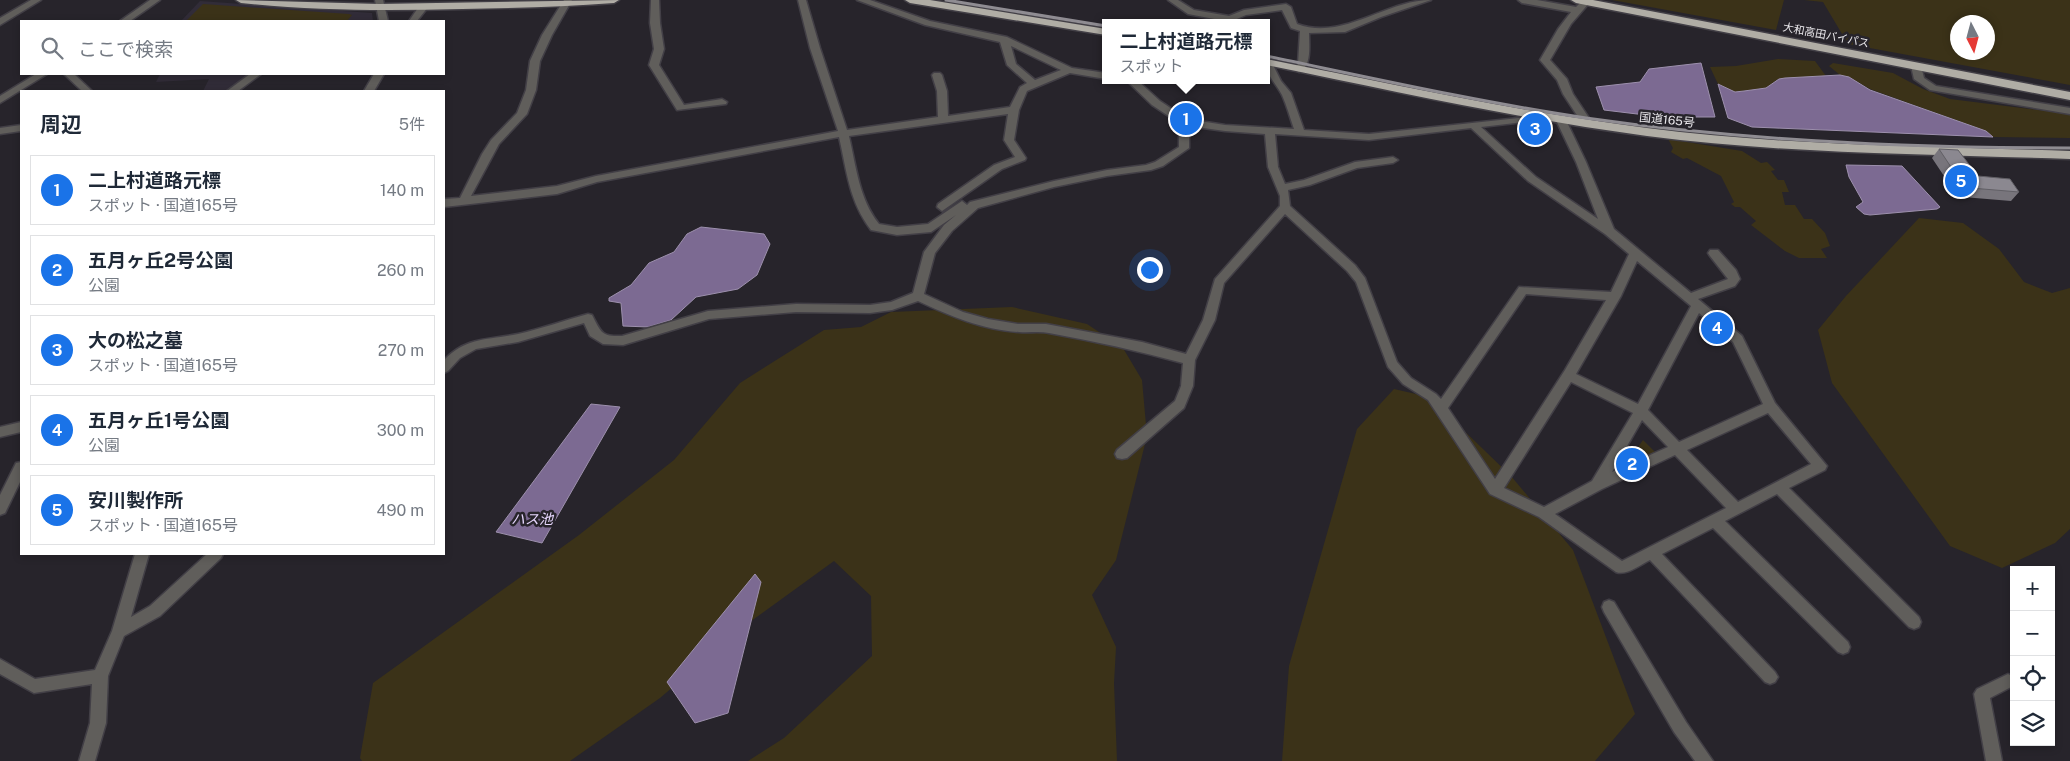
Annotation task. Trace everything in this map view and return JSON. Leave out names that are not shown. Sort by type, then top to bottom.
[{"type":"highway","points":[[241,0],[326,7],[380,4],[423,7],[614,0]]},
{"type":"highway","points":[[910,0],[1102,31]]},
{"type":"highway","name":"大和高田バイパス","points":[[1580,4],[2070,96]]},
{"type":"highway","name":"国道165号","points":[[1270,64],[1542,117],[1761,144],[1887,150],[2070,155]]},
{"type":"street","points":[[0,22],[38,0]]},
{"type":"street","points":[[126,20],[156,0]]},
{"type":"street","points":[[655,0],[655,23],[659,49],[654,65],[681,108],[722,102]]},
{"type":"street","points":[[802,0],[815,48],[844,135],[858,198],[864,213],[875,227],[897,231],[931,228],[967,201],[974,205]]},
{"type":"street","points":[[861,0],[928,23],[1004,39],[1069,70],[1102,75]]},
{"type":"street","points":[[1172,0],[1192,12],[1230,19],[1244,13],[1286,7],[1294,26],[1305,30],[1342,30],[1378,14],[1427,0]]},
{"type":"street","points":[[1522,0],[1580,4],[1545,60],[1562,79],[1568,94],[1588,124]]},
{"type":"street","points":[[464,200],[495,142],[522,114],[531,90],[535,61],[547,35],[568,2]]},
{"type":"street","points":[[380,4],[384,20]]},
{"type":"street","points":[[414,20],[423,7]]},
{"type":"street","points":[[1300,69],[1303,64],[1305,30]]},
{"type":"street","points":[[1004,39],[1012,65],[1034,84]]},
{"type":"street","points":[[1916,66],[1919,79],[1933,88],[2070,111]]},
{"type":"street","points":[[1270,69],[1286,93],[1300,133]]},
{"type":"street","points":[[942,207],[998,167],[1021,158],[1009,140],[1014,110],[1022,89],[1069,70]]},
{"type":"street","points":[[0,100],[40,75]]},
{"type":"street","points":[[70,75],[86,90]]},
{"type":"street","points":[[233,90],[255,75]]},
{"type":"street","points":[[370,90],[378,75]]},
{"type":"street","points":[[936,75],[942,95],[940,110],[944,121]]},
{"type":"street","points":[[1135,84],[1156,103],[1184,122],[1224,128],[1369,137],[1542,117]]},
{"type":"street","points":[[445,203],[557,190],[596,179],[690,160],[820,137],[1014,110]]},
{"type":"street","points":[[1561,120],[1610,231]]},
{"type":"street","points":[[918,296],[930,252],[948,228],[974,205],[1054,184],[1159,164],[1184,148],[1184,122]]},
{"type":"street","points":[[1285,207],[1351,268],[1361,281],[1392,364],[1407,381],[1432,397],[1441,408],[1495,490],[1544,513],[1621,568],[1820,466],[1770,406],[1738,339],[1610,231],[1532,179],[1474,126]]},
{"type":"street","points":[[0,131],[20,128]]},
{"type":"street","points":[[1122,454],[1180,404],[1187,386],[1189,360],[1209,320],[1219,282],[1285,207],[1285,196],[1273,167],[1270,131]]},
{"type":"street","points":[[1282,188],[1306,184],[1355,165],[1393,160]]},
{"type":"street","points":[[1495,490],[1568,376],[1615,296],[1636,252]]},
{"type":"street","points":[[1597,485],[1641,412],[1694,301],[1731,283],[1734,279],[1732,273],[1714,254]]},
{"type":"street","points":[[1441,408],[1523,290],[1615,296]]},
{"type":"street","points":[[445,367],[456,355],[472,345],[518,338],[588,318],[594,334],[606,341],[623,340],[708,315],[796,308],[870,309],[892,306],[918,296],[959,315],[988,322],[1018,328],[1046,328],[1142,347],[1189,360]]},
{"type":"street","points":[[1568,376],[1641,412],[1736,509]]},
{"type":"street","points":[[1544,513],[1597,485],[1770,406]]},
{"type":"street","points":[[0,432],[20,427]]},
{"type":"street","points":[[0,508],[20,470]]},
{"type":"street","points":[[1779,487],[1914,622]]},
{"type":"street","points":[[1714,520],[1843,648]]},
{"type":"street","points":[[1652,552],[1770,677]]},
{"type":"street","points":[[87,761],[98,723],[100,676],[119,631],[142,555]]},
{"type":"street","points":[[119,631],[155,611],[215,555]]},
{"type":"street","points":[[1610,607],[1680,727],[1705,761]]},
{"type":"street","points":[[0,666],[34,686],[100,676]]},
{"type":"street","points":[[1994,761],[1982,694],[2008,681]]},
{"type":"shaded area","points":[[1612,0],[1784,0],[1776,30]]},
{"type":"shaded area","points":[[1804,0],[2070,0],[2070,85],[1848,44],[1823,2]]},
{"type":"shaded area","points":[[200,1],[372,13],[373,20],[182,20]]},
{"type":"shaded area","points":[[203,4],[352,15],[348,20],[187,20]]},
{"type":"shaded area","points":[[1778,59],[1815,61],[1826,76],[1778,79],[1766,88],[1735,92],[1718,84],[1710,67],[1736,66]]},
{"type":"shaded area","points":[[1833,63],[1893,73],[1923,89],[1950,99],[2070,114],[2070,138],[1993,137],[1986,131],[1870,89],[1849,77],[1840,75],[1829,66]]},
{"type":"shaded area","points":[[160,75],[251,75],[229,90],[204,90],[209,79],[156,82]]},
{"type":"shaded area","points":[[1668,139],[1742,151],[1761,163],[1767,162],[1775,170],[1771,171],[1778,180],[1784,180],[1789,192],[1782,192],[1785,205],[1795,205],[1804,219],[1812,219],[1825,233],[1830,246],[1821,249],[1827,258],[1799,258],[1785,251],[1751,225],[1756,221],[1740,207],[1735,207],[1731,204],[1734,202],[1721,176],[1687,158],[1683,159],[1671,152],[1673,148]]},
{"type":"shaded area","points":[[1919,218],[1963,223],[1999,249],[2024,282],[2052,293],[2070,288],[2070,529],[2055,543],[2002,568],[1950,546],[1832,383],[1818,330],[1846,296]]},
{"type":"shaded area","points":[[1012,307],[1087,324],[1123,348],[1142,380],[1147,436],[1116,560],[1092,595],[1116,647],[1114,683],[1117,761],[748,761],[784,738],[872,656],[871,596],[834,561],[743,627],[660,698],[570,761],[362,761],[360,758],[373,683],[579,535],[674,460],[740,383],[824,330],[861,327],[891,312]]},
{"type":"shaded area","points":[[1394,389],[1429,397],[1511,476],[1573,550],[1635,714],[1595,761],[1282,761],[1289,666],[1357,429]]},
{"type":"shaded area","points":[[1643,440],[1657,454],[1620,473]]},
{"type":"water","points":[[1701,63],[1715,117],[1662,117],[1604,110],[1596,87],[1640,82],[1649,69]]},
{"type":"water","points":[[1840,75],[1849,77],[1870,90],[1986,131],[1993,137],[1752,127],[1728,118],[1718,84],[1735,92],[1766,88],[1779,79],[1785,78]]},
{"type":"water","points":[[1846,165],[1902,166],[1940,207],[1937,209],[1864,214],[1856,207],[1863,202],[1849,177]]},
{"type":"water","points":[[701,227],[764,234],[770,244],[757,275],[738,289],[696,297],[671,320],[648,327],[623,326],[621,303],[609,301],[609,298],[631,285],[649,263],[674,252],[687,234]]},
{"type":"water","name":"ハス池","points":[[591,404],[620,407],[542,543],[496,532]]},
{"type":"water","points":[[755,574],[761,582],[728,713],[695,723],[667,682]]},
{"type":"building","points":[[1939,149],[1958,150],[1978,176],[2010,179],[2019,192],[1971,188],[1957,168],[1951,167]]},
{"type":"railway","points":[[946,0],[1102,25]]},
{"type":"railway","points":[[1270,57],[1506,105],[1646,126],[1827,142],[1949,147],[2070,148]]},
{"type":"place","name":"二上村道路元標","points":[[1186,119]]},
{"type":"place","name":"大の松之墓","points":[[1535,129]]},
{"type":"place","name":"安川製作所","points":[[1961,181]]},
{"type":"place","name":"五月ヶ丘1号公園","points":[[1717,328]]},
{"type":"place","name":"五月ヶ丘2号公園","points":[[1632,464]]}]
